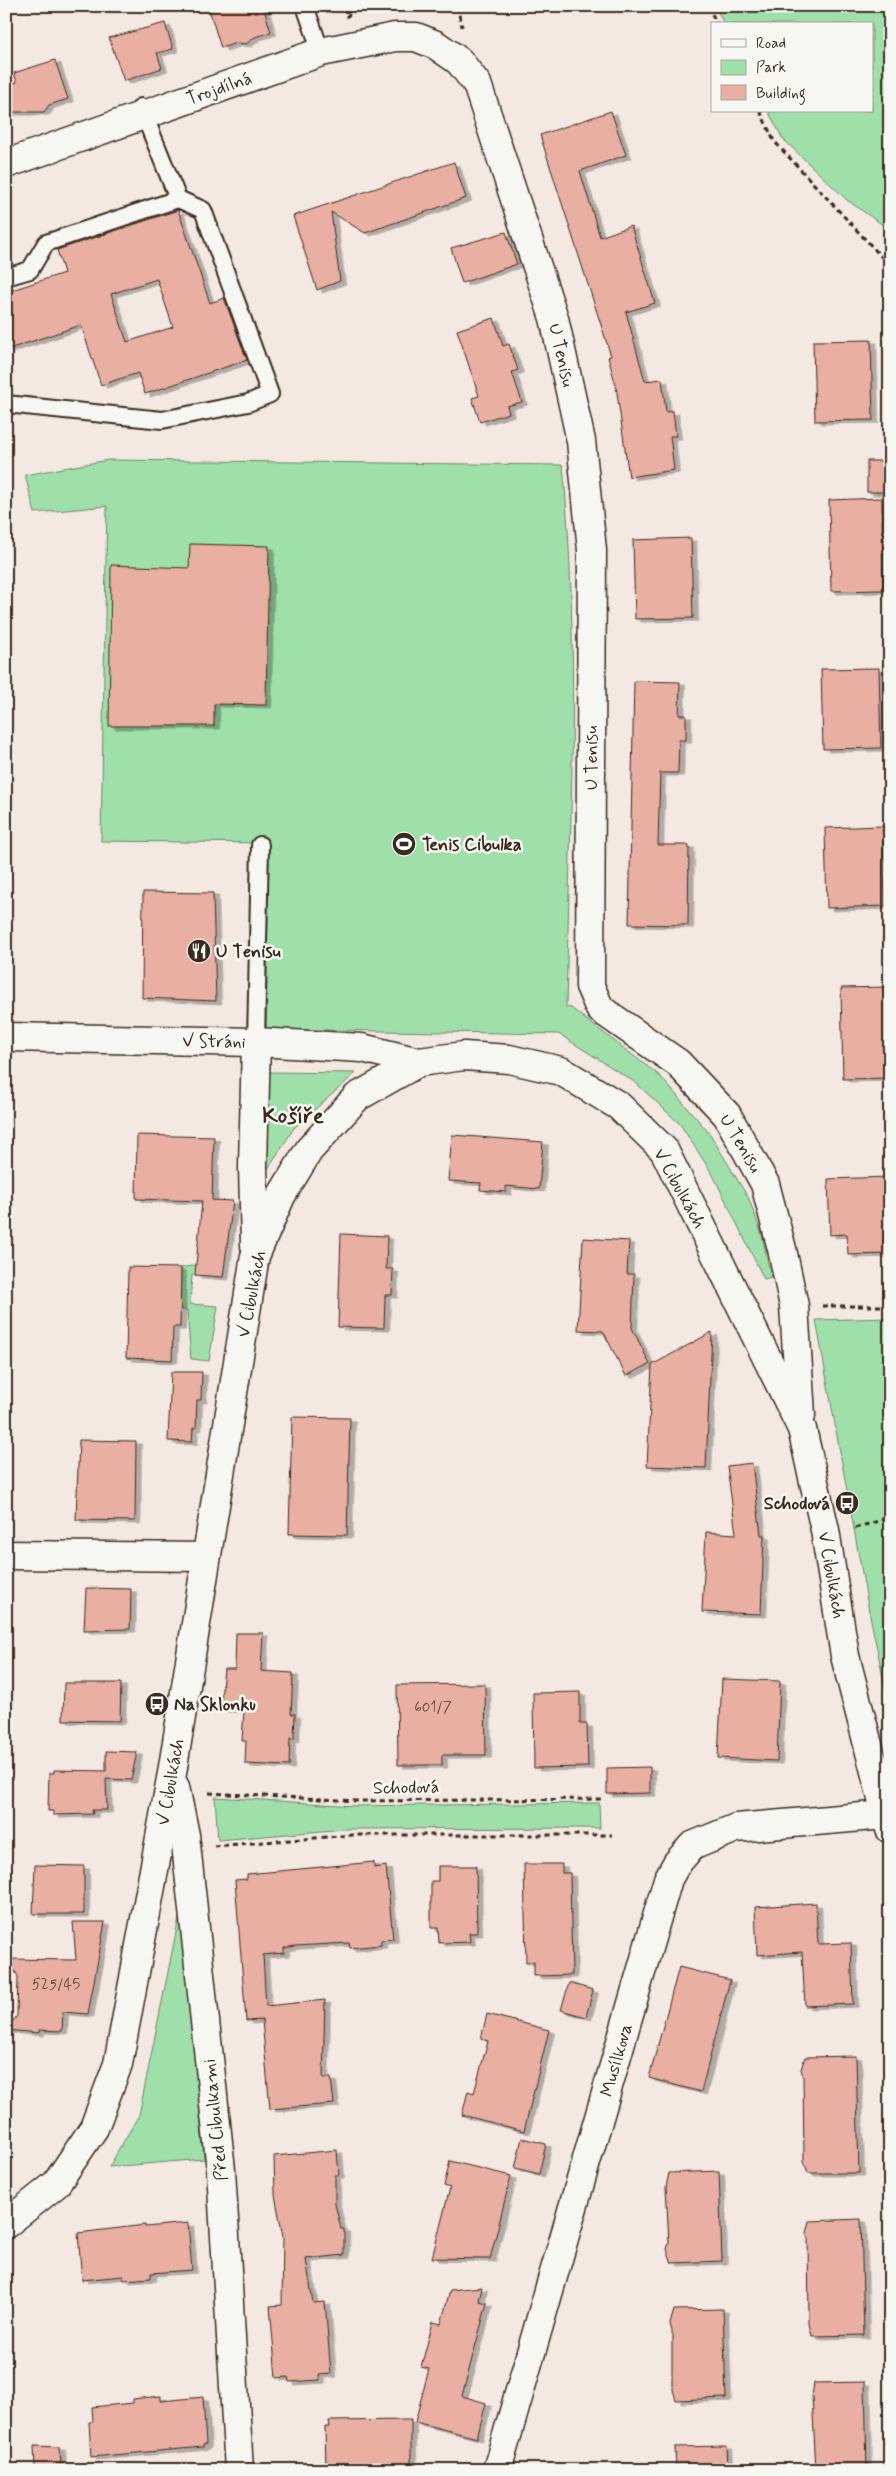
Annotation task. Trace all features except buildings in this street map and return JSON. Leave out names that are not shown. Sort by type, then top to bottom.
[{"type":"street","name":"Trojdílná","points":[[6,164],[141,109],[321,52],[395,37],[416,37],[436,45]]},
{"type":"street","name":"U Tenisu","points":[[436,45],[458,61],[477,84],[554,318],[581,441],[592,550],[590,986],[600,1008],[678,1063],[726,1115],[765,1184],[782,1249],[794,1306],[802,1429]]},
{"type":"street","name":"V Stráni","points":[[6,1038],[256,1042],[362,1048],[419,1062]]},
{"type":"street","points":[[255,1256],[256,1042]]},
{"type":"street","name":"V Cibulkách","points":[[6,2224],[56,2184],[94,2128],[114,2073],[172,1773],[255,1256],[280,1196],[309,1150],[357,1097],[419,1062],[464,1056],[509,1059],[561,1071],[619,1106],[664,1150],[802,1429],[825,1530],[845,1656],[887,1822]]},
{"type":"street","points":[[6,1555],[206,1558]]},
{"type":"street","name":"Před Cibulkami","points":[[172,1773],[185,1835],[221,2170],[239,2470]]},
{"type":"street","name":"Musílkova","points":[[497,2470],[668,1879],[677,1863],[692,1846],[736,1828],[887,1822]]},
{"type":"lane","points":[[305,6],[321,52]]},
{"type":"lane","points":[[141,109],[178,199]]},
{"type":"lane","points":[[6,277],[30,270],[46,243],[178,199],[203,210],[270,394],[248,403],[162,420],[6,404]]},
{"type":"lane","points":[[256,1042],[260,845]]},
{"type":"path","points":[[708,6],[716,22]]},
{"type":"path","points":[[760,112],[774,141],[890,266]]},
{"type":"path","points":[[837,1306],[890,1306]]},
{"type":"path","points":[[849,1530],[868,1525],[890,1514]]},
{"type":"path","name":"Schodová","points":[[209,1793],[357,1801],[603,1798]]},
{"type":"path","points":[[213,1846],[353,1835],[612,1834]]},
{"type":"green space","points":[[715,6],[890,6],[890,230],[847,200],[783,139],[769,112],[874,112],[874,22],[723,22]]},
{"type":"green space","points":[[108,460],[563,465],[571,600],[572,668],[566,1007],[571,1008],[660,1076],[710,1134],[749,1199],[762,1235],[771,1277],[764,1279],[713,1175],[680,1124],[636,1083],[559,1034],[266,1029],[269,843],[101,841],[107,506],[35,513],[25,475]]},
{"type":"green space","points":[[265,1072],[356,1073],[294,1128],[267,1170],[265,1167]]},
{"type":"green space","points":[[196,1265],[196,1275],[192,1275],[190,1304],[218,1306],[209,1361],[191,1359],[187,1310],[180,1310],[181,1268]]},
{"type":"green space","points":[[890,1318],[890,1710],[868,1606],[816,1320]]},
{"type":"green space","points":[[215,1797],[355,1806],[599,1803],[600,1828],[345,1829],[218,1840]]},
{"type":"green space","points":[[182,1903],[204,2159],[109,2167],[139,2115]]},
{"type":"place","name":"Tenis Cibulka","points":[[404,844]]},
{"type":"place","name":"U Tenisu","points":[[199,951]]},
{"type":"place","name":"Schodová","points":[[847,1503]]},
{"type":"place","name":"Na Sklonku","points":[[157,1704]]},
{"type":"district","name":"Košíře","points":[[293,1115]]}]
